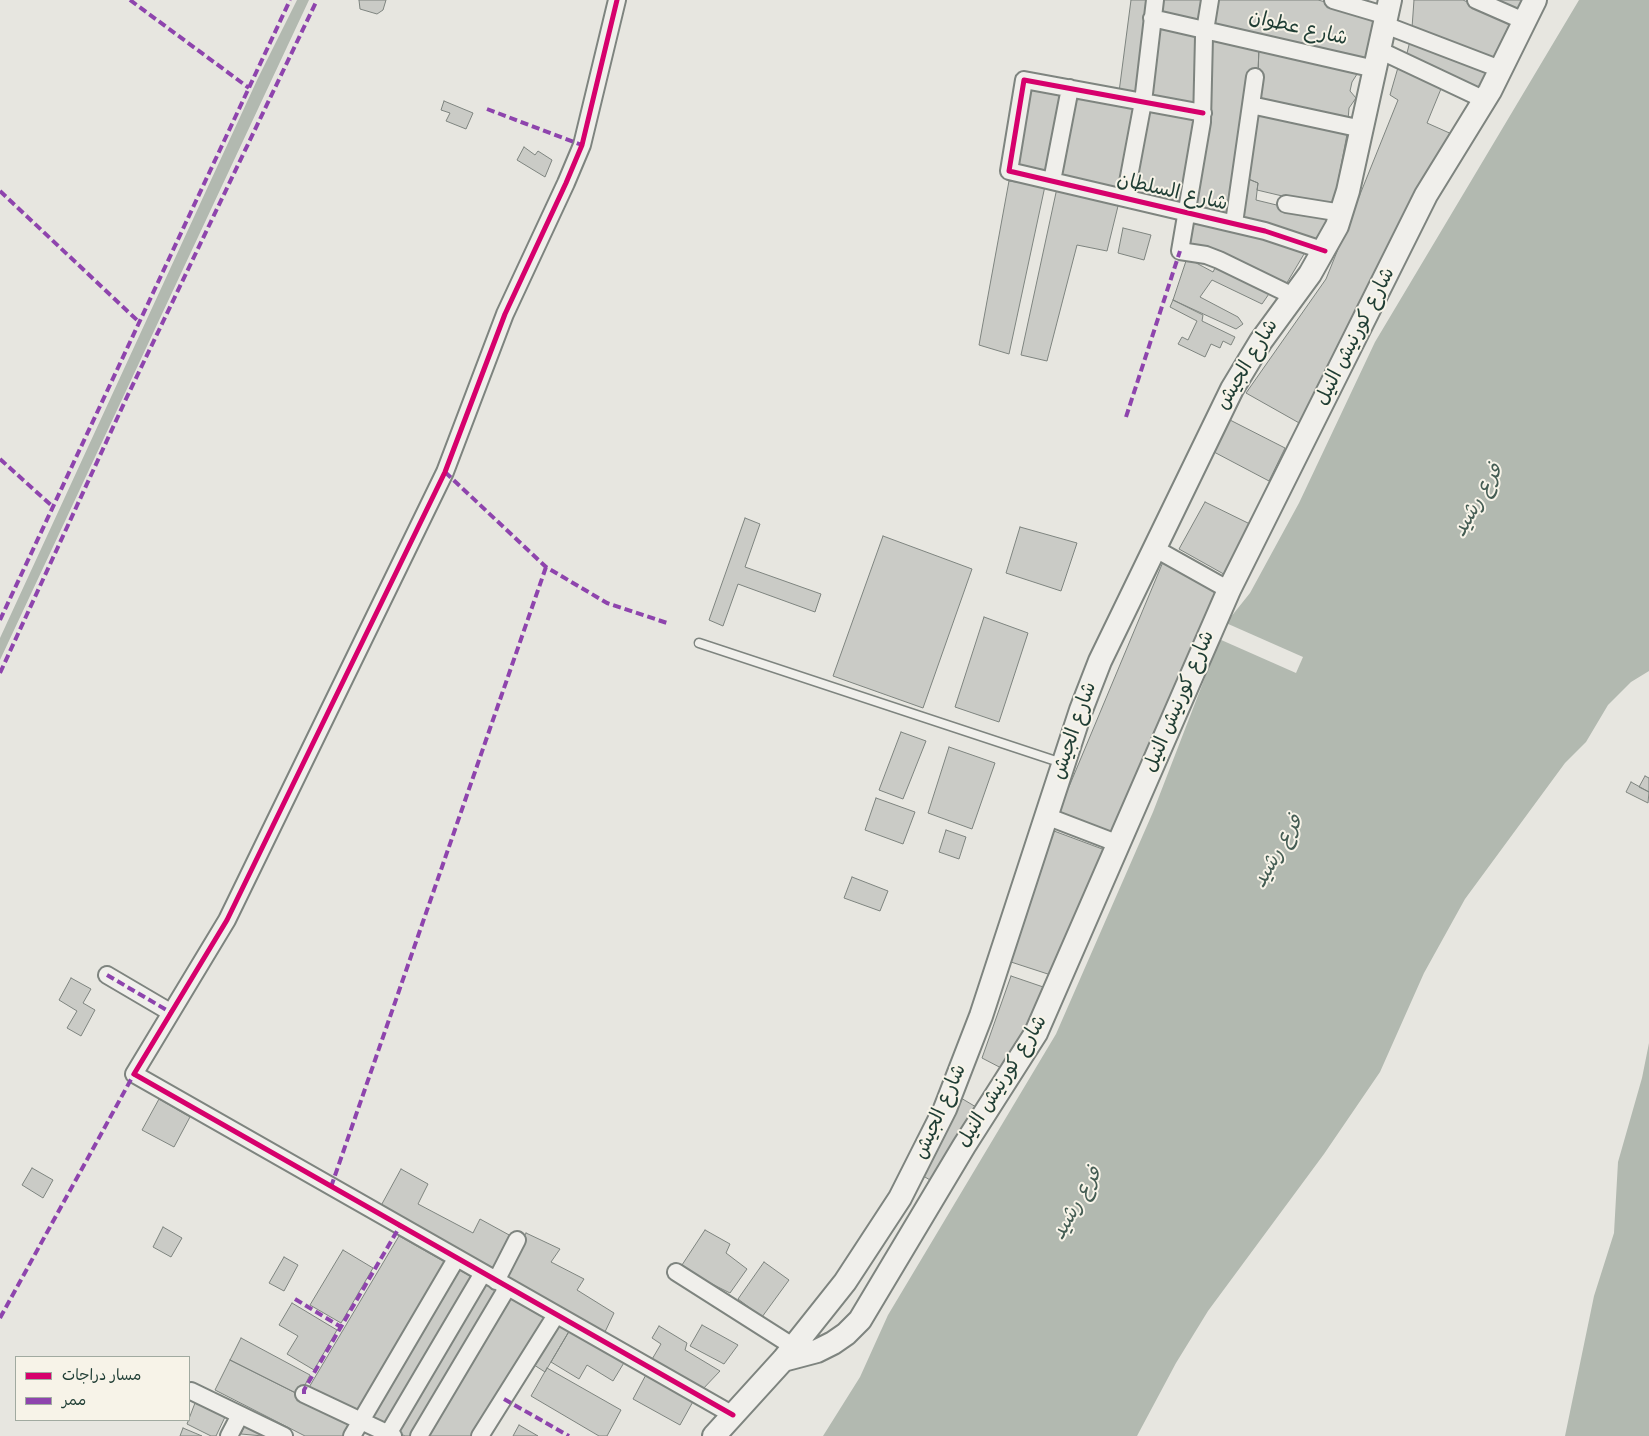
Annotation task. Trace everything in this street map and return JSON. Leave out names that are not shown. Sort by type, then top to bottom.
[{"type":"main road","name":"شارع كورنيش النيل","points":[[789,1353],[817,1351],[833,1343],[846,1334],[871,1305],[967,1139],[1036,1033],[1229,590],[1426,195],[1484,100],[1535,0]]},
{"type":"main road","name":"شارع الجيش","points":[[714,1436],[789,1353],[845,1282],[874,1241],[900,1198],[945,1109],[981,1016],[1046,816],[1094,677],[1227,397],[1261,341],[1325,251],[1342,213],[1387,13]]},
{"type":"street","points":[[617,0],[582,145],[504,314],[445,472],[227,920],[134,1074],[732,1415]]},
{"type":"street","points":[[1125,198],[1143,102],[1155,0]]},
{"type":"street","points":[[1210,0],[1205,30],[1202,113],[1180,251],[1206,255],[1219,260],[1293,296]]},
{"type":"street","points":[[1333,0],[1387,13],[1500,69]]},
{"type":"street","points":[[1476,0],[1524,21]]},
{"type":"street","name":"شارع عطوان","points":[[1152,18],[1205,30],[1377,60],[1484,100]]},
{"type":"street","points":[[1234,223],[1255,77]]},
{"type":"street","name":"شارع السلطان","points":[[1070,88],[1024,80],[1009,171],[1234,223],[1325,251]]},
{"type":"street","points":[[1052,181],[1070,88],[1202,113]]},
{"type":"street","points":[[1251,105],[1362,129]]},
{"type":"street","points":[[1286,204],[1342,213]]},
{"type":"street","points":[[1154,548],[1229,590]]},
{"type":"street","points":[[1046,816],[1119,844]]},
{"type":"street","points":[[108,975],[170,1012]]},
{"type":"street","points":[[419,1436],[517,1240]]},
{"type":"street","points":[[352,1436],[456,1259]]},
{"type":"street","points":[[676,1272],[789,1353]]},
{"type":"street","points":[[304,1394],[390,1435],[495,1281]]},
{"type":"street","points":[[480,1436],[556,1315]]},
{"type":"street","points":[[191,1391],[284,1436]]},
{"type":"street","points":[[229,1436],[240,1415]]},
{"type":"lane","points":[[699,643],[1064,764]]},
{"type":"water","points":[[297,0],[309,0],[0,660],[0,638],[258,78]]},
{"type":"water","name":"فرع رشيد","points":[[1579,0],[1649,0],[1649,671],[1631,682],[1608,705],[1586,742],[1565,763],[1465,899],[1424,973],[1380,1072],[1324,1154],[1208,1311],[1176,1363],[1137,1436],[823,1436],[860,1377],[888,1315],[1056,1034],[1153,812],[1226,623],[1250,593],[1299,503],[1375,342]]},
{"type":"water","points":[[1649,1043],[1649,1436],[1565,1436],[1594,1296],[1614,1233],[1618,1162],[1642,1078]]},
{"type":"pier","points":[[1226,623],[1303,657],[1296,673],[1219,639]]},
{"type":"building","points":[[359,0],[386,0],[383,10],[377,14],[360,9]]},
{"type":"building","points":[[1131,0],[1151,0],[1139,97],[1119,92]]},
{"type":"building","points":[[1161,0],[1206,0],[1201,24],[1158,15]]},
{"type":"building","points":[[1217,0],[1318,0],[1378,16],[1370,62],[1213,26]]},
{"type":"building","points":[[1414,0],[1463,0],[1516,24],[1495,61],[1412,28]]},
{"type":"building","points":[[1488,0],[1523,0],[1518,14]]},
{"type":"building","points":[[1156,23],[1199,33],[1198,107],[1147,98]]},
{"type":"building","points":[[1210,37],[1259,47],[1258,73],[1232,216],[1188,211]]},
{"type":"building","points":[[1411,37],[1493,70],[1479,93],[1406,57]]},
{"type":"building","points":[[1259,47],[1359,71],[1352,82],[1350,91],[1356,98],[1349,108],[1348,120],[1257,101]]},
{"type":"building","points":[[1399,64],[1443,84],[1427,123],[1454,135],[1301,424],[1246,393],[1326,279],[1398,100],[1390,95]]},
{"type":"building","points":[[1027,87],[1066,92],[1049,175],[1013,169]]},
{"type":"building","points":[[1073,93],[1138,106],[1120,191],[1058,176]]},
{"type":"building","points":[[444,101],[473,113],[466,129],[446,121],[450,113],[441,110]]},
{"type":"building","points":[[1147,105],[1200,115],[1181,205],[1129,195]]},
{"type":"building","points":[[1256,111],[1348,129],[1333,208],[1257,190],[1258,183],[1246,178]]},
{"type":"building","points":[[524,147],[535,155],[538,151],[552,160],[545,177],[517,160]]},
{"type":"building","points":[[1246,178],[1258,183],[1256,200],[1330,218],[1315,243],[1240,218]]},
{"type":"building","points":[[1009,181],[1045,186],[1009,354],[979,345]]},
{"type":"building","points":[[1057,188],[1119,202],[1107,251],[1077,245],[1047,361],[1021,355]]},
{"type":"building","points":[[1191,218],[1307,249],[1285,286],[1185,248]]},
{"type":"building","points":[[1123,228],[1151,235],[1144,260],[1118,253]]},
{"type":"building","points":[[1187,258],[1213,272],[1219,260],[1273,288],[1262,304],[1212,280],[1200,297],[1238,317],[1243,324],[1236,329],[1173,300]]},
{"type":"building","points":[[1173,300],[1203,315],[1202,321],[1235,337],[1231,345],[1223,341],[1220,348],[1211,344],[1205,357],[1178,344],[1182,337],[1188,340],[1197,321],[1170,307]]},
{"type":"building","points":[[1230,420],[1285,448],[1269,481],[1214,452]]},
{"type":"building","points":[[1205,502],[1252,525],[1229,577],[1179,549]]},
{"type":"building","points":[[745,518],[760,524],[745,567],[821,594],[815,612],[738,584],[723,626],[709,620]]},
{"type":"building","points":[[1020,527],[1077,543],[1061,591],[1006,573]]},
{"type":"building","points":[[883,536],[972,569],[923,708],[833,676]]},
{"type":"building","points":[[1163,562],[1220,593],[1111,832],[1058,813]]},
{"type":"building","points":[[984,617],[1028,633],[999,722],[955,707]]},
{"type":"building","points":[[901,732],[926,741],[903,799],[879,790]]},
{"type":"building","points":[[949,747],[995,763],[972,829],[928,813]]},
{"type":"building","points":[[1645,776],[1649,778],[1649,792],[1639,787]]},
{"type":"building","points":[[1631,782],[1649,792],[1648,803],[1626,792]]},
{"type":"building","points":[[876,798],[915,812],[903,844],[865,830]]},
{"type":"building","points":[[946,830],[966,837],[959,859],[939,852]]},
{"type":"building","points":[[1054,831],[1105,850],[1057,977],[1011,962]]},
{"type":"building","points":[[852,877],[888,891],[880,911],[844,898]]},
{"type":"building","points":[[1011,976],[1052,990],[1007,1071],[982,1058]]},
{"type":"building","points":[[71,978],[91,989],[83,1003],[95,1010],[81,1036],[67,1028],[77,1011],[59,1000]]},
{"type":"building","points":[[961,1098],[981,1110],[937,1184],[918,1173]]},
{"type":"building","points":[[159,1099],[190,1117],[174,1147],[142,1130]]},
{"type":"building","points":[[32,1168],[53,1180],[43,1198],[22,1185]]},
{"type":"building","points":[[401,1169],[428,1184],[418,1204],[473,1233],[480,1219],[511,1236],[493,1275],[377,1213]]},
{"type":"building","points":[[163,1227],[182,1238],[171,1257],[153,1247]]},
{"type":"building","points":[[705,1230],[730,1244],[726,1253],[747,1269],[730,1293],[680,1268]]},
{"type":"building","points":[[526,1233],[560,1249],[551,1262],[584,1279],[577,1290],[614,1313],[604,1334],[504,1283]]},
{"type":"building","points":[[399,1236],[450,1265],[359,1417],[308,1389]]},
{"type":"building","points":[[343,1250],[373,1268],[341,1323],[310,1305]]},
{"type":"building","points":[[284,1257],[298,1265],[284,1291],[269,1283]]},
{"type":"building","points":[[764,1262],[789,1280],[762,1317],[738,1299]]},
{"type":"building","points":[[456,1268],[475,1279],[385,1428],[368,1419]]},
{"type":"building","points":[[481,1282],[501,1293],[413,1436],[405,1436],[393,1430]]},
{"type":"building","points":[[509,1298],[546,1319],[472,1436],[427,1436]]},
{"type":"building","points":[[292,1303],[337,1330],[314,1370],[287,1354],[298,1336],[279,1325]]},
{"type":"building","points":[[557,1320],[571,1328],[545,1372],[531,1363]]},
{"type":"building","points":[[702,1325],[738,1345],[724,1364],[690,1346]]},
{"type":"building","points":[[659,1326],[687,1343],[685,1350],[720,1371],[701,1391],[651,1361],[661,1344],[652,1338]]},
{"type":"building","points":[[571,1328],[625,1361],[613,1381],[587,1365],[579,1379],[551,1362]]},
{"type":"building","points":[[241,1338],[310,1375],[300,1395],[230,1360]]},
{"type":"building","points":[[230,1360],[355,1423],[348,1436],[305,1436],[215,1390]]},
{"type":"building","points":[[547,1368],[621,1410],[607,1436],[599,1436],[531,1396]]},
{"type":"building","points":[[648,1371],[695,1398],[680,1425],[633,1399]]},
{"type":"building","points":[[195,1403],[225,1417],[216,1436],[211,1436],[187,1424],[190,1421]]},
{"type":"building","points":[[246,1422],[266,1430],[263,1436],[241,1434]]},
{"type":"building","points":[[519,1425],[538,1436],[513,1436]]},
{"type":"building","points":[[183,1428],[202,1436],[180,1436]]},
{"type":"marked path","points":[[130,0],[249,88]]},
{"type":"marked path","points":[[0,620],[290,0]]},
{"type":"marked path","points":[[0,673],[126,399],[317,0]]},
{"type":"marked path","points":[[487,109],[582,145]]},
{"type":"marked path","points":[[0,191],[138,321]]},
{"type":"marked path","points":[[1126,417],[1180,251]]},
{"type":"marked path","points":[[0,459],[52,506]]},
{"type":"marked path","points":[[445,472],[546,567],[607,603],[670,624]]},
{"type":"marked path","points":[[331,1187],[546,567]]},
{"type":"marked path","points":[[107,975],[170,1012]]},
{"type":"marked path","points":[[0,1318],[134,1074]]},
{"type":"marked path","points":[[304,1394],[304,1390],[400,1226]]},
{"type":"marked path","points":[[295,1299],[341,1327]]},
{"type":"marked path","points":[[504,1399],[569,1436]]},
{"type":"cycle path","points":[[617,0],[582,145],[505,314],[445,472],[227,920],[134,1074],[733,1415]]},
{"type":"cycle path","points":[[1203,113],[1024,80],[1009,171],[1265,231],[1325,251]]}]
